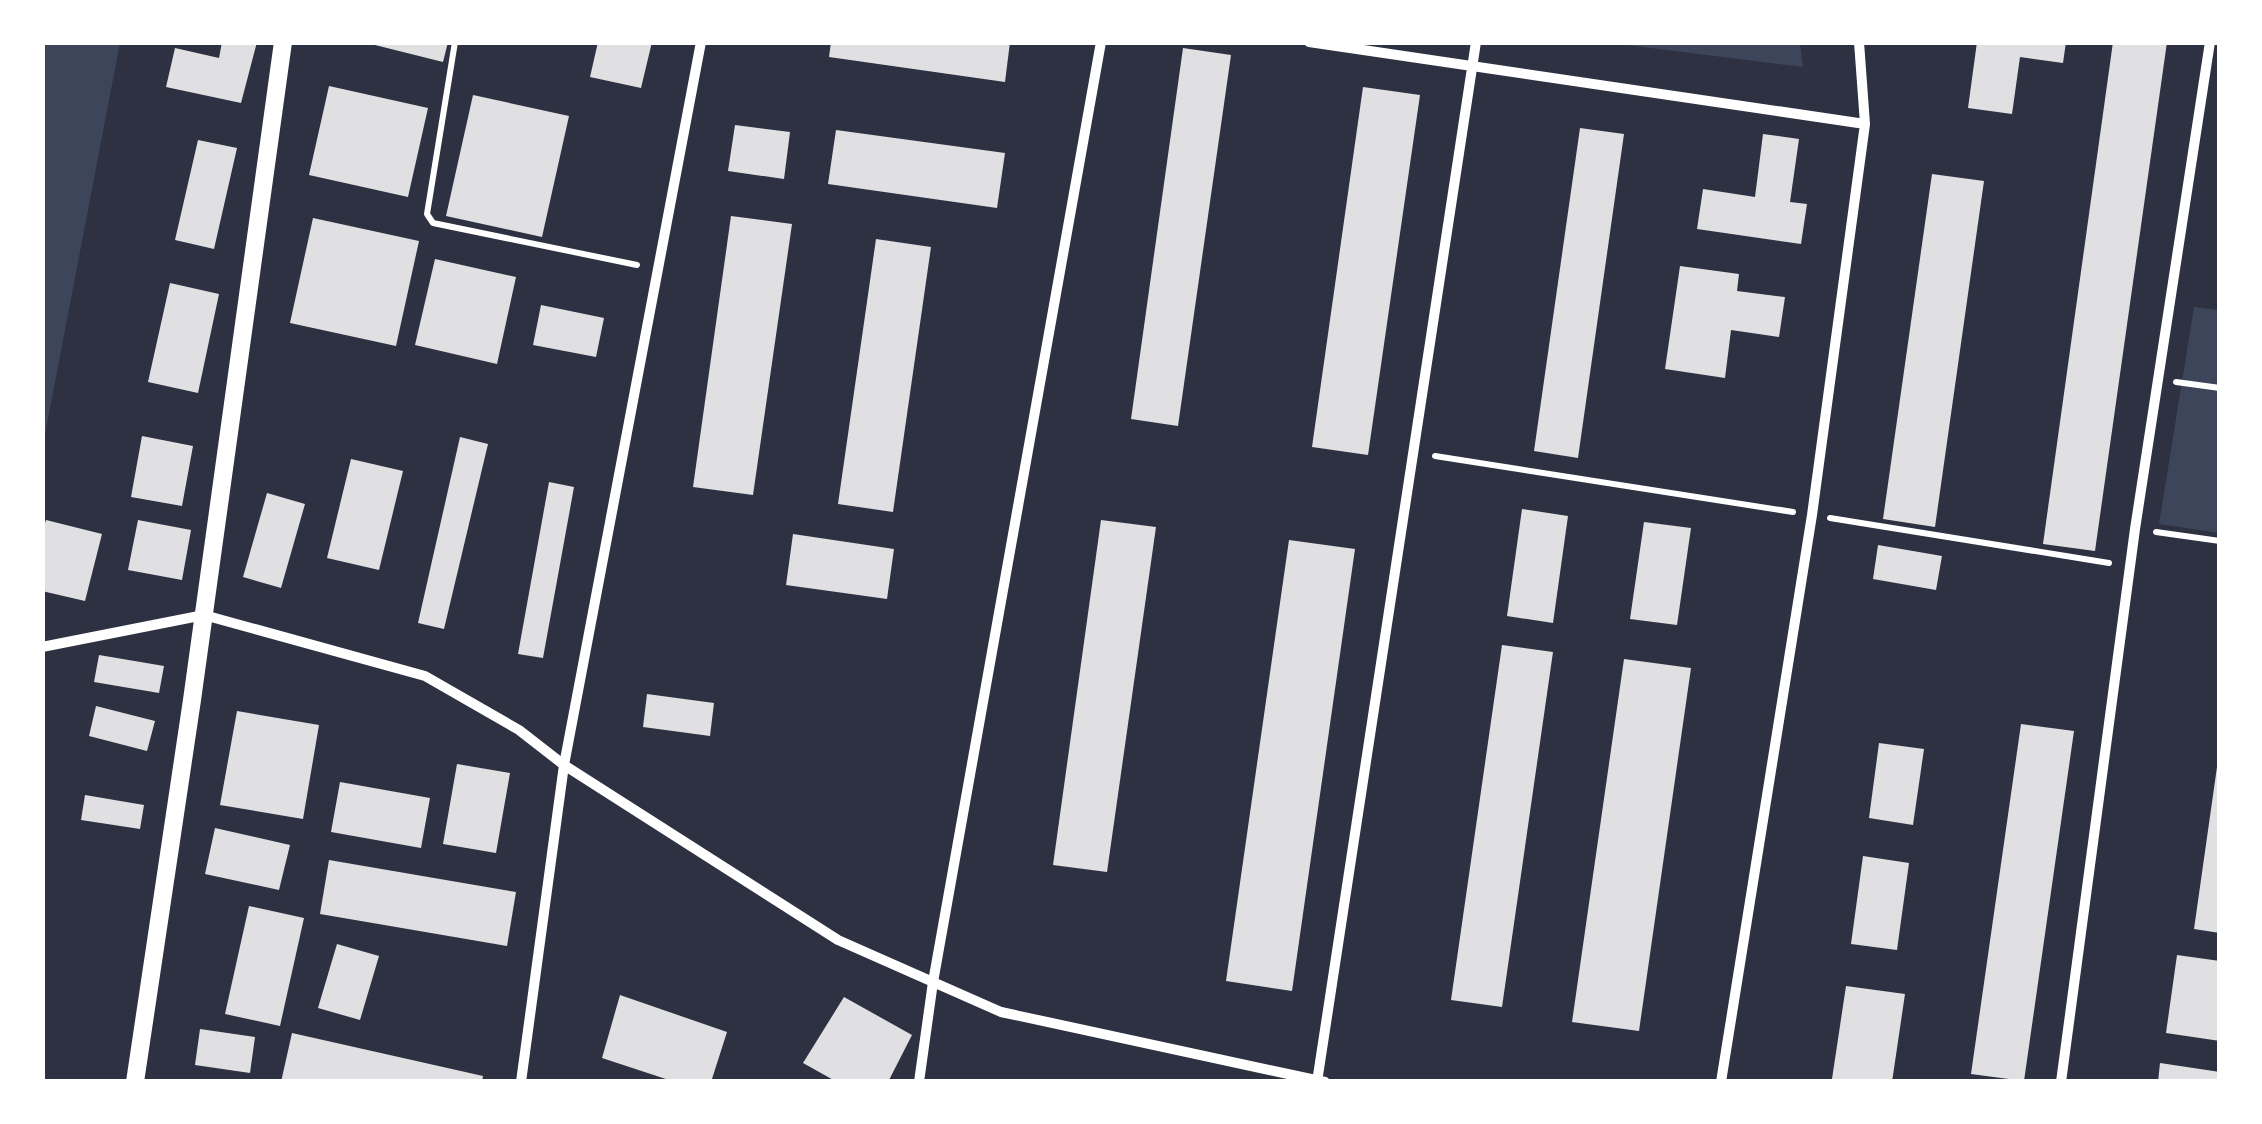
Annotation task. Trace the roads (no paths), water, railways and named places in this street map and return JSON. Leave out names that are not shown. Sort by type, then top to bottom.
[{"type":"street","points":[[136,1082],[283,42]]},
{"type":"street","points":[[520,1082],[564,765],[700,42]]},
{"type":"street","points":[[919,1082],[933,982],[1100,42]]},
{"type":"street","points":[[1309,42],[1866,124]]},
{"type":"street","points":[[1317,1081],[1476,42]]},
{"type":"street","points":[[1721,1082],[1812,515],[1866,124],[1859,42]]},
{"type":"street","points":[[2061,1082],[2135,529],[2210,42]]},
{"type":"street","points":[[42,647],[204,614],[426,676],[520,730],[564,765],[838,940],[1001,1012],[1325,1082]]}]
